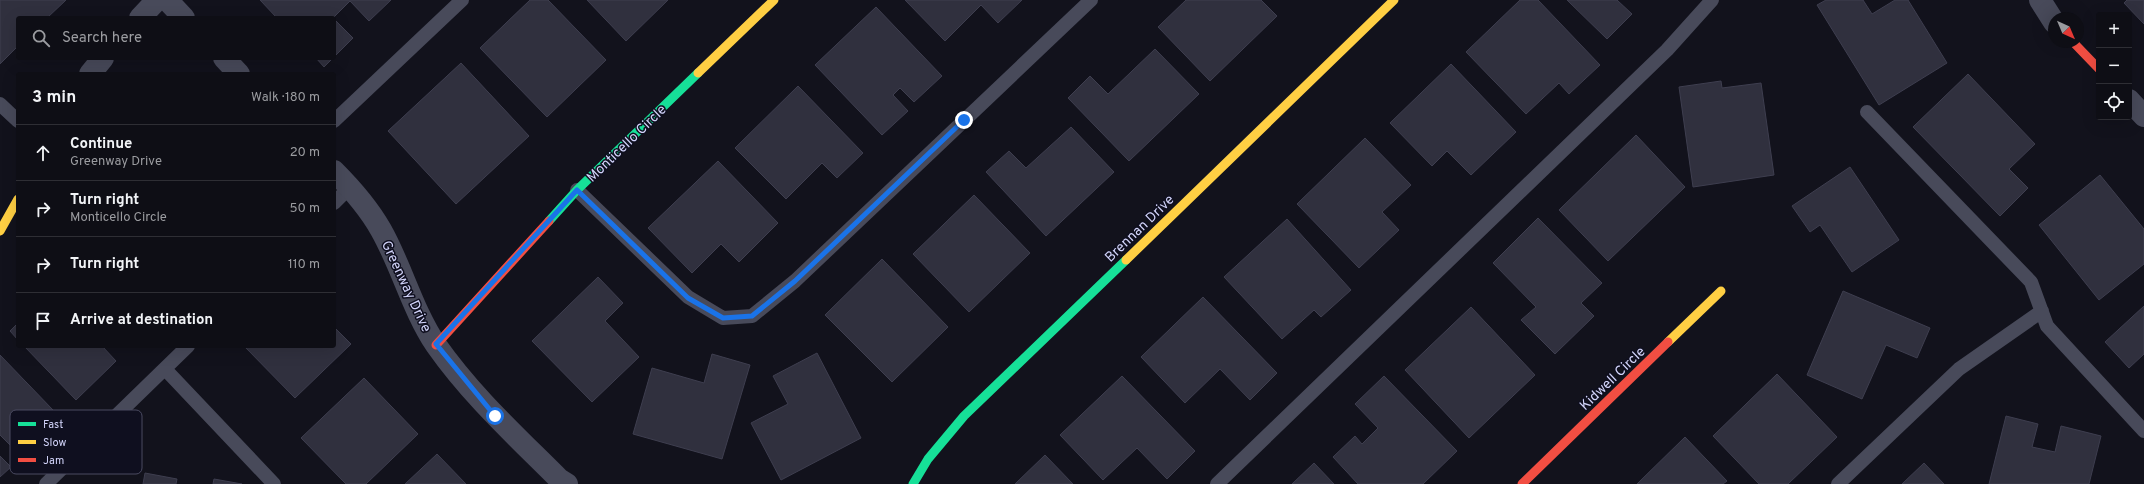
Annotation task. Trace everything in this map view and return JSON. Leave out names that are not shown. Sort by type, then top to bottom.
[{"type":"street","points":[[142,16],[157,0]]},
{"type":"street","points":[[167,0],[182,16]]},
{"type":"street","name":"Monticello Circle","points":[[436,344],[577,190],[774,0]]},
{"type":"street","name":"Brennan Drive","points":[[913,484],[928,459],[964,416],[1394,0]]},
{"type":"street","points":[[2040,0],[2048,13]]},
{"type":"street","points":[[2079,48],[2096,66]]},
{"type":"street","points":[[92,72],[102,60]]},
{"type":"street","points":[[226,60],[237,72]]},
{"type":"street","points":[[2132,103],[2144,116]]},
{"type":"street","name":"Greenway Drive","points":[[336,172],[359,196],[381,231],[422,321],[436,344],[490,411],[559,479],[567,484]]},
{"type":"street","points":[[0,231],[16,203]]},
{"type":"street","name":"Kidwell Circle","points":[[1522,484],[1721,291]]},
{"type":"lane","points":[[336,119],[462,0]]},
{"type":"lane","points":[[577,190],[688,298],[723,318],[752,316],[801,276],[1091,0]]},
{"type":"lane","points":[[1217,484],[1667,50],[1712,0]]},
{"type":"lane","points":[[0,104],[16,119]]},
{"type":"lane","points":[[1867,112],[2031,282],[2047,326],[2144,432]]},
{"type":"lane","points":[[336,201],[350,187]]},
{"type":"lane","points":[[1838,484],[1959,369],[2042,311]]},
{"type":"lane","points":[[123,410],[186,348]]},
{"type":"lane","points":[[165,369],[274,484]]},
{"type":"lane","points":[[46,484],[56,474]]},
{"type":"building","points":[[0,0],[66,0],[49,16],[16,16],[16,48],[0,64]]},
{"type":"building","points":[[260,0],[391,0],[369,21],[350,1],[335,16],[275,16]]},
{"type":"building","points":[[530,0],[548,0],[606,60],[547,117],[480,48]]},
{"type":"building","points":[[587,0],[668,0],[626,41]]},
{"type":"building","points":[[905,0],[1022,0],[998,23],[981,5],[945,41]]},
{"type":"building","points":[[1186,0],[1261,0],[1277,16],[1210,81],[1158,27]]},
{"type":"building","points":[[1520,0],[1538,0],[1600,65],[1569,94],[1559,83],[1526,114],[1466,52]]},
{"type":"building","points":[[1567,0],[1617,0],[1632,14],[1607,39]]},
{"type":"building","points":[[1826,0],[1863,0],[1872,14],[1895,0],[1908,0],[1947,63],[1879,105],[1817,5]]},
{"type":"building","points":[[2127,0],[2144,0],[2144,24],[2124,3]]},
{"type":"building","points":[[876,7],[942,76],[914,102],[900,88],[893,95],[908,111],[882,135],[815,65]]},
{"type":"building","points":[[336,21],[353,38],[336,55]]},
{"type":"building","points":[[1155,49],[1199,94],[1129,161],[1068,98],[1090,76],[1108,94]]},
{"type":"building","points":[[318,60],[331,60],[324,67]]},
{"type":"building","points":[[461,63],[529,136],[456,204],[388,131]]},
{"type":"building","points":[[1451,64],[1516,132],[1471,175],[1447,151],[1432,166],[1390,123]]},
{"type":"building","points":[[1968,74],[2035,144],[2009,169],[2028,188],[2000,216],[1913,127]]},
{"type":"building","points":[[1721,81],[1722,88],[1761,83],[1774,175],[1693,187],[1679,87]]},
{"type":"building","points":[[798,86],[863,153],[837,178],[822,163],[786,199],[735,148]]},
{"type":"building","points":[[1071,127],[1114,172],[1046,236],[986,172],[1009,151],[1026,168]]},
{"type":"building","points":[[1636,135],[1685,187],[1608,261],[1559,210]]},
{"type":"building","points":[[1365,138],[1411,185],[1382,212],[1399,230],[1359,268],[1297,204]]},
{"type":"building","points":[[718,161],[778,223],[739,262],[721,244],[692,273],[648,228]]},
{"type":"building","points":[[1850,167],[1899,240],[1852,272],[1820,225],[1810,232],[1792,206]]},
{"type":"building","points":[[2100,175],[2144,229],[2144,264],[2099,300],[2039,225]]},
{"type":"building","points":[[974,195],[1030,253],[969,312],[913,254]]},
{"type":"building","points":[[1538,218],[1602,283],[1581,303],[1594,316],[1555,354],[1521,320],[1536,307],[1493,263]]},
{"type":"building","points":[[1287,219],[1351,290],[1321,317],[1314,310],[1282,339],[1224,277]]},
{"type":"building","points":[[882,259],[948,327],[892,382],[825,315]]},
{"type":"building","points":[[598,277],[623,303],[605,321],[639,357],[592,402],[532,341]]},
{"type":"building","points":[[1843,291],[1930,328],[1917,358],[1886,345],[1862,399],[1807,375]]},
{"type":"building","points":[[1203,297],[1277,373],[1250,400],[1220,369],[1185,403],[1141,357]]},
{"type":"building","points":[[2144,306],[2144,354],[2129,368],[2105,342]]},
{"type":"building","points":[[1471,307],[1535,375],[1469,438],[1405,370]]},
{"type":"building","points":[[16,325],[16,338],[10,331]]},
{"type":"building","points":[[336,329],[351,344],[295,398],[246,348],[336,348]]},
{"type":"building","points":[[26,348],[104,348],[116,361],[76,400]]},
{"type":"building","points":[[817,353],[861,438],[781,480],[751,423],[788,404],[773,376]]},
{"type":"building","points":[[712,354],[750,365],[722,459],[633,434],[652,368],[704,383]]},
{"type":"building","points":[[0,355],[53,410],[10,410],[10,445],[0,435]]},
{"type":"building","points":[[1777,374],[1837,437],[1788,484],[1759,484],[1713,436]]},
{"type":"building","points":[[1122,376],[1195,451],[1167,479],[1137,448],[1103,480],[1060,435]]},
{"type":"building","points":[[1384,376],[1457,451],[1423,484],[1358,484],[1333,457],[1355,436],[1362,444],[1378,428],[1355,404]]},
{"type":"building","points":[[364,378],[418,434],[366,484],[346,484],[301,438]]},
{"type":"building","points":[[2006,416],[2038,424],[2032,447],[2055,452],[2061,426],[2101,436],[2089,484],[1989,484]]},
{"type":"building","points":[[1685,437],[1727,481],[1723,484],[1637,484]]},
{"type":"building","points":[[437,454],[466,484],[405,484]]},
{"type":"building","points":[[1045,455],[1073,484],[1015,484]]},
{"type":"building","points":[[0,456],[10,466],[10,468],[0,477]]},
{"type":"building","points":[[1314,463],[1334,484],[1292,484]]},
{"type":"building","points":[[1924,463],[1944,484],[1902,484]]},
{"type":"building","points":[[145,473],[177,479],[176,484],[143,484]]},
{"type":"building","points":[[214,479],[242,484],[213,484]]},
{"type":"traffic: fast","points":[[549,221],[577,190],[698,73]]},
{"type":"traffic: fast","points":[[913,484],[928,459],[964,416],[1126,260]]},
{"type":"traffic: slow","points":[[698,73],[774,0]]},
{"type":"traffic: slow","points":[[1126,260],[1394,0]]},
{"type":"traffic: slow","points":[[0,231],[16,203]]},
{"type":"traffic: slow","points":[[1668,342],[1721,291]]},
{"type":"traffic: jam","points":[[2079,48],[2096,66]]},
{"type":"traffic: jam","points":[[436,345],[549,221]]},
{"type":"traffic: jam","points":[[1522,484],[1668,342]]},
{"type":"route","points":[[495,416],[481,401],[436,344],[577,190],[688,298],[723,318],[752,316],[795,281],[964,120]]}]
